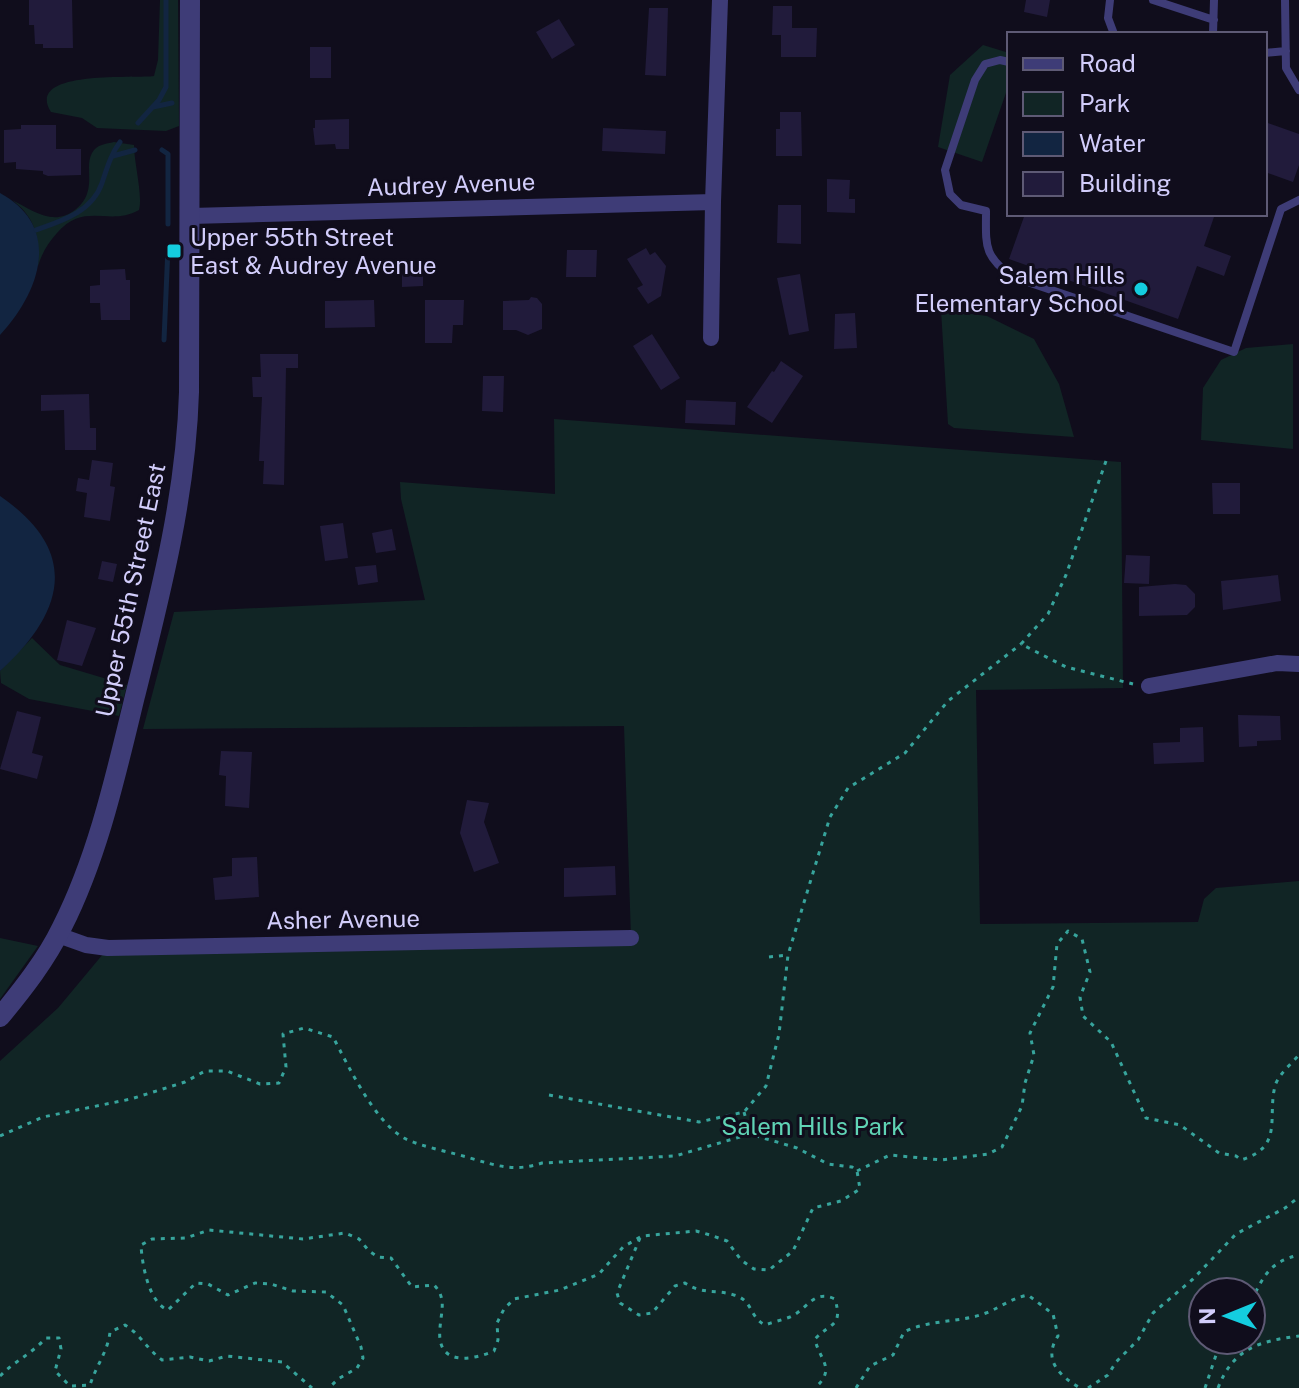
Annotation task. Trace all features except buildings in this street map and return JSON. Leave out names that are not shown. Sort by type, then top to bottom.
[{"type":"street","name":"Upper 55th Street East","points":[[0,1017],[58,935],[90,858],[142,669],[179,503],[188,421],[190,0]]},
{"type":"street","points":[[711,338],[720,0]]},
{"type":"street","name":"Audrey Avenue","points":[[191,216],[713,202]]},
{"type":"street","points":[[1149,686],[1277,663],[1299,664]]},
{"type":"street","name":"Asher Avenue","points":[[58,935],[86,945],[108,948],[631,938]]},
{"type":"lane","points":[[1110,0],[1108,18],[1113,32]]},
{"type":"lane","points":[[1153,0],[1214,20]]},
{"type":"lane","points":[[1213,32],[1214,0]]},
{"type":"lane","points":[[1285,0],[1286,68],[1299,90]]},
{"type":"lane","points":[[1267,53],[1286,51]]},
{"type":"lane","points":[[1007,62],[985,64],[975,80],[945,170],[950,194],[961,205],[986,211],[986,243],[996,265],[1013,277],[1234,352],[1281,209],[1299,200]]},
{"type":"path","points":[[549,1095],[699,1122],[744,1112],[766,1086],[779,1034],[788,955],[830,817],[848,788],[905,753],[948,701],[1021,644],[1048,614],[1066,575],[1106,461]]},
{"type":"path","points":[[1021,644],[1066,667],[1113,681],[1149,686]]},
{"type":"path","points":[[857,1171],[890,1155],[942,1160],[988,1154],[1002,1147],[1022,1106],[1034,1055],[1030,1033],[1053,987],[1057,944],[1068,931],[1082,939],[1090,972],[1080,997],[1083,1016],[1111,1042],[1146,1118],[1180,1125],[1219,1153],[1246,1159],[1261,1151],[1272,1136],[1275,1083],[1299,1055]]},
{"type":"path","points":[[769,957],[788,955]]},
{"type":"path","points":[[0,1136],[43,1117],[131,1099],[185,1082],[205,1071],[227,1071],[260,1084],[279,1083],[286,1067],[283,1034],[304,1028],[333,1037],[352,1073],[384,1120],[405,1138],[480,1161],[521,1170],[542,1163],[675,1156],[750,1134],[797,1148],[828,1164],[852,1167],[857,1171],[860,1189],[841,1201],[813,1208],[793,1251],[769,1270],[754,1269],[741,1260],[727,1241],[696,1231],[642,1236],[623,1247],[599,1274],[560,1290],[514,1299],[497,1323],[498,1340],[494,1351],[464,1359],[452,1358],[443,1350],[439,1329],[444,1311],[439,1290],[434,1285],[412,1287],[391,1258],[378,1257],[359,1239],[345,1233],[303,1239],[209,1230],[186,1238],[152,1239],[141,1245],[141,1259],[153,1297],[159,1306],[168,1310],[196,1283],[208,1284],[228,1295],[255,1283],[293,1291],[326,1292],[343,1305],[363,1358],[357,1368],[329,1388]]},
{"type":"path","points":[[744,1112],[750,1134]]},
{"type":"path","points":[[1088,1388],[1108,1375],[1138,1340],[1153,1313],[1193,1279],[1236,1234],[1299,1197]]},
{"type":"path","points":[[642,1236],[617,1293],[620,1303],[639,1315],[652,1313],[675,1286],[685,1283],[695,1290],[734,1295],[746,1301],[755,1320],[765,1325],[793,1316],[818,1295],[835,1299],[839,1316],[835,1324],[815,1339],[827,1366],[823,1381],[815,1388]]},
{"type":"path","points":[[1263,1276],[1281,1259],[1299,1255]]},
{"type":"path","points":[[856,1388],[870,1366],[893,1355],[904,1332],[938,1321],[985,1314],[1016,1297],[1028,1295],[1053,1314],[1058,1336],[1052,1345],[1051,1358],[1060,1376],[1080,1388]]},
{"type":"path","points":[[0,1376],[13,1363],[30,1356],[46,1338],[59,1338],[61,1349],[55,1371],[70,1386],[90,1385],[97,1364],[108,1347],[110,1332],[125,1325],[141,1335],[149,1350],[162,1360],[190,1357],[209,1361],[227,1356],[282,1362],[312,1388]]},
{"type":"path","points":[[1218,1388],[1223,1374],[1250,1346],[1299,1336]]},
{"type":"path","points":[[1205,1388],[1216,1356]]},
{"type":"green space","points":[[160,0],[178,0],[179,126],[166,131],[97,128],[82,118],[51,112],[47,98],[53,89],[67,83],[106,77],[154,76],[158,60]]},
{"type":"green space","points":[[983,45],[1007,52],[1007,90],[982,162],[938,147],[950,75]]},
{"type":"green space","points":[[114,142],[134,145],[139,210],[128,215],[77,218],[48,244],[38,266],[34,228],[26,213],[12,200],[43,215],[67,215],[87,195],[92,153],[99,146]]},
{"type":"green space","points":[[941,310],[987,316],[1034,339],[1059,384],[1074,437],[954,428],[948,424]]},
{"type":"green space","points":[[1293,344],[1293,449],[1201,440],[1203,388],[1221,360],[1246,348]]},
{"type":"green space","name":"Salem Hills Park","points":[[554,419],[1121,462],[1123,688],[976,690],[980,924],[1198,922],[1204,899],[1216,888],[1299,881],[1299,1388],[0,1388],[0,1061],[58,1008],[108,948],[631,937],[624,726],[143,729],[174,612],[425,600],[401,499],[400,482],[555,494]]},
{"type":"green space","points":[[32,638],[60,665],[127,685],[119,716],[29,699],[1,683],[0,671]]},
{"type":"green space","points":[[0,938],[38,946],[0,999]]},
{"type":"water","points":[[0,193],[20,207],[32,223],[38,242],[39,261],[26,299],[0,335]]},
{"type":"water","points":[[0,496],[26,517],[43,538],[53,560],[55,582],[50,604],[39,626],[0,671]]},
{"type":"waterway","points":[[138,123],[159,100],[166,87],[166,0]]},
{"type":"waterway","points":[[153,107],[172,103]]},
{"type":"waterway","points":[[36,230],[75,214],[91,201],[120,142]]},
{"type":"waterway","points":[[113,156],[135,150]]},
{"type":"waterway","points":[[162,150],[168,154],[168,224]]},
{"type":"waterway","points":[[164,340],[168,247]]},
{"type":"place","name":"Upper 55th Street East & Audrey Avenue","points":[[174,251]]},
{"type":"place","name":"Salem Hills Elementary School","points":[[1141,289]]}]
